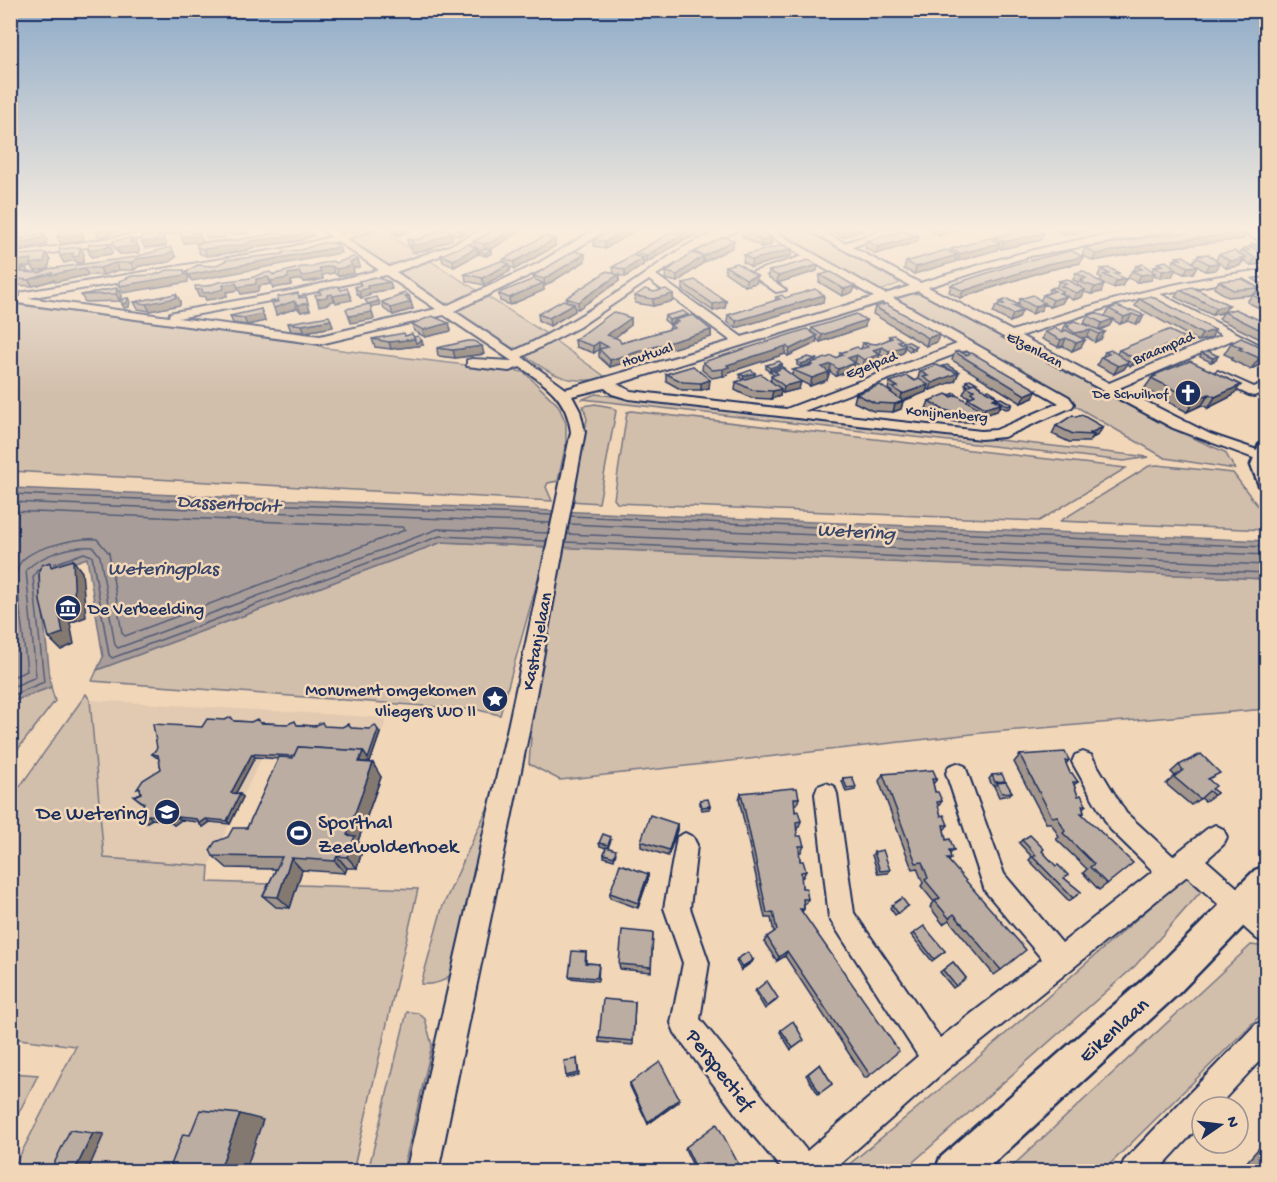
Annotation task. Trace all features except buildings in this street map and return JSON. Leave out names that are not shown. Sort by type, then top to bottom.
[{"type":"street","points":[[13,299],[85,285]]},
{"type":"street","points":[[158,318],[334,285]]},
{"type":"street","name":"Kastanjelaan","points":[[407,285],[517,359],[564,394],[577,416],[578,432],[422,1172]]},
{"type":"street","points":[[13,299],[320,340],[445,311],[505,285]]},
{"type":"street","points":[[472,363],[509,367],[517,359],[633,285]]},
{"type":"street","points":[[663,285],[739,341]]},
{"type":"street","points":[[773,285],[780,290]]},
{"type":"street","name":"Konijnenberg","points":[[607,383],[617,391],[629,395],[981,435],[999,434],[1067,404],[1064,400],[861,285]]},
{"type":"street","name":"Houtwal","points":[[564,394],[607,383],[921,285]]},
{"type":"street","points":[[1010,336],[1080,311],[1149,293],[1194,285]]},
{"type":"street","name":"Elzenlaan","points":[[918,286],[1205,437],[1264,453]]},
{"type":"street","points":[[1149,293],[1266,352]]},
{"type":"street","name":"Braampad","points":[[1109,388],[1231,336]]},
{"type":"street","name":"Egelpad","points":[[787,413],[967,345]]},
{"type":"street","points":[[1181,357],[1254,392],[1266,386]]},
{"type":"street","points":[[1264,453],[1260,466],[1266,481]]},
{"type":"street","points":[[1083,762],[1118,821],[1239,906],[1266,930]]},
{"type":"street","points":[[957,773],[994,882],[1059,959]]},
{"type":"street","points":[[826,794],[842,918],[937,1059]]},
{"type":"street","name":"Perspectief","points":[[685,845],[677,908],[696,963],[685,1023],[752,1110],[806,1172],[937,1059],[1059,959],[1215,837]]},
{"type":"street","name":"Eikenlaan","points":[[954,1172],[1166,982],[1266,881]]},
{"type":"street","points":[[1135,1172],[1266,1034]]},
{"type":"shaded area","points":[[414,285],[469,285],[480,292],[451,304],[441,303]]},
{"type":"shaded area","points":[[866,285],[895,285],[883,290],[873,289]]},
{"type":"shaded area","points":[[909,292],[923,295],[1170,428],[1225,452],[1235,469],[1165,458],[894,301],[895,297]]},
{"type":"shaded area","points":[[488,297],[548,335],[523,348],[512,348],[453,311]]},
{"type":"shaded area","points":[[11,304],[287,339],[325,348],[524,372],[558,405],[566,423],[566,443],[558,481],[548,483],[546,487],[552,501],[11,471]]},
{"type":"shaded area","points":[[554,340],[607,378],[582,380],[562,377],[523,355]]},
{"type":"shaded area","points":[[595,394],[1149,457],[1124,461],[583,399]]},
{"type":"shaded area","points":[[595,404],[611,407],[616,411],[599,503],[571,501],[587,419],[583,406]]},
{"type":"shaded area","points":[[627,412],[1126,468],[1039,521],[617,503],[614,499]]},
{"type":"shaded area","points":[[1149,466],[1233,473],[1266,517],[1266,530],[1060,521]]},
{"type":"shaded area","points":[[442,542],[547,547],[500,715],[478,710],[92,681],[97,670]]},
{"type":"shaded area","points":[[562,547],[1266,579],[1266,709],[981,733],[560,780],[529,764],[535,681]]},
{"type":"shaded area","points":[[51,687],[55,701],[11,758],[11,702]]},
{"type":"shaded area","points":[[86,694],[90,700],[104,858],[209,866],[208,882],[418,889],[353,1171],[12,1171],[76,1046],[11,1038],[11,799]]},
{"type":"shaded area","name":"De Wetering","points":[[90,700],[387,718],[370,765],[261,759],[209,866],[104,858]]},
{"type":"shaded area","points":[[493,796],[457,967],[450,976],[442,981],[421,984],[442,908]]},
{"type":"shaded area","points":[[1186,876],[1203,889],[1135,966],[904,1170],[840,1172],[980,1056]]},
{"type":"shaded area","points":[[1251,945],[1266,947],[1266,1010],[1103,1171],[1007,1171]]},
{"type":"shaded area","points":[[407,1012],[418,1013],[425,1019],[432,1045],[403,1171],[368,1171]]},
{"type":"shaded area","points":[[10,1073],[38,1075],[11,1128]]},
{"type":"water","name":"Weteringplas","points":[[11,488],[1266,541],[1266,579],[442,542],[97,670],[103,657],[87,558],[39,575],[51,687],[11,702]]},
{"type":"place","name":"De Schuilhof","points":[[1188,393]]},
{"type":"place","name":"De Verbeelding","points":[[68,608]]},
{"type":"place","name":"Monument omgekomen vliegers WO II","points":[[495,699]]},
{"type":"place","name":"De Wetering","points":[[167,812]]},
{"type":"place","name":"Sporthal Zeewolderhoek","points":[[299,833]]},
{"type":"water label","name":"Dassentocht","points":[[228,502]]},
{"type":"water label","name":"Wetering","points":[[856,530]]}]
